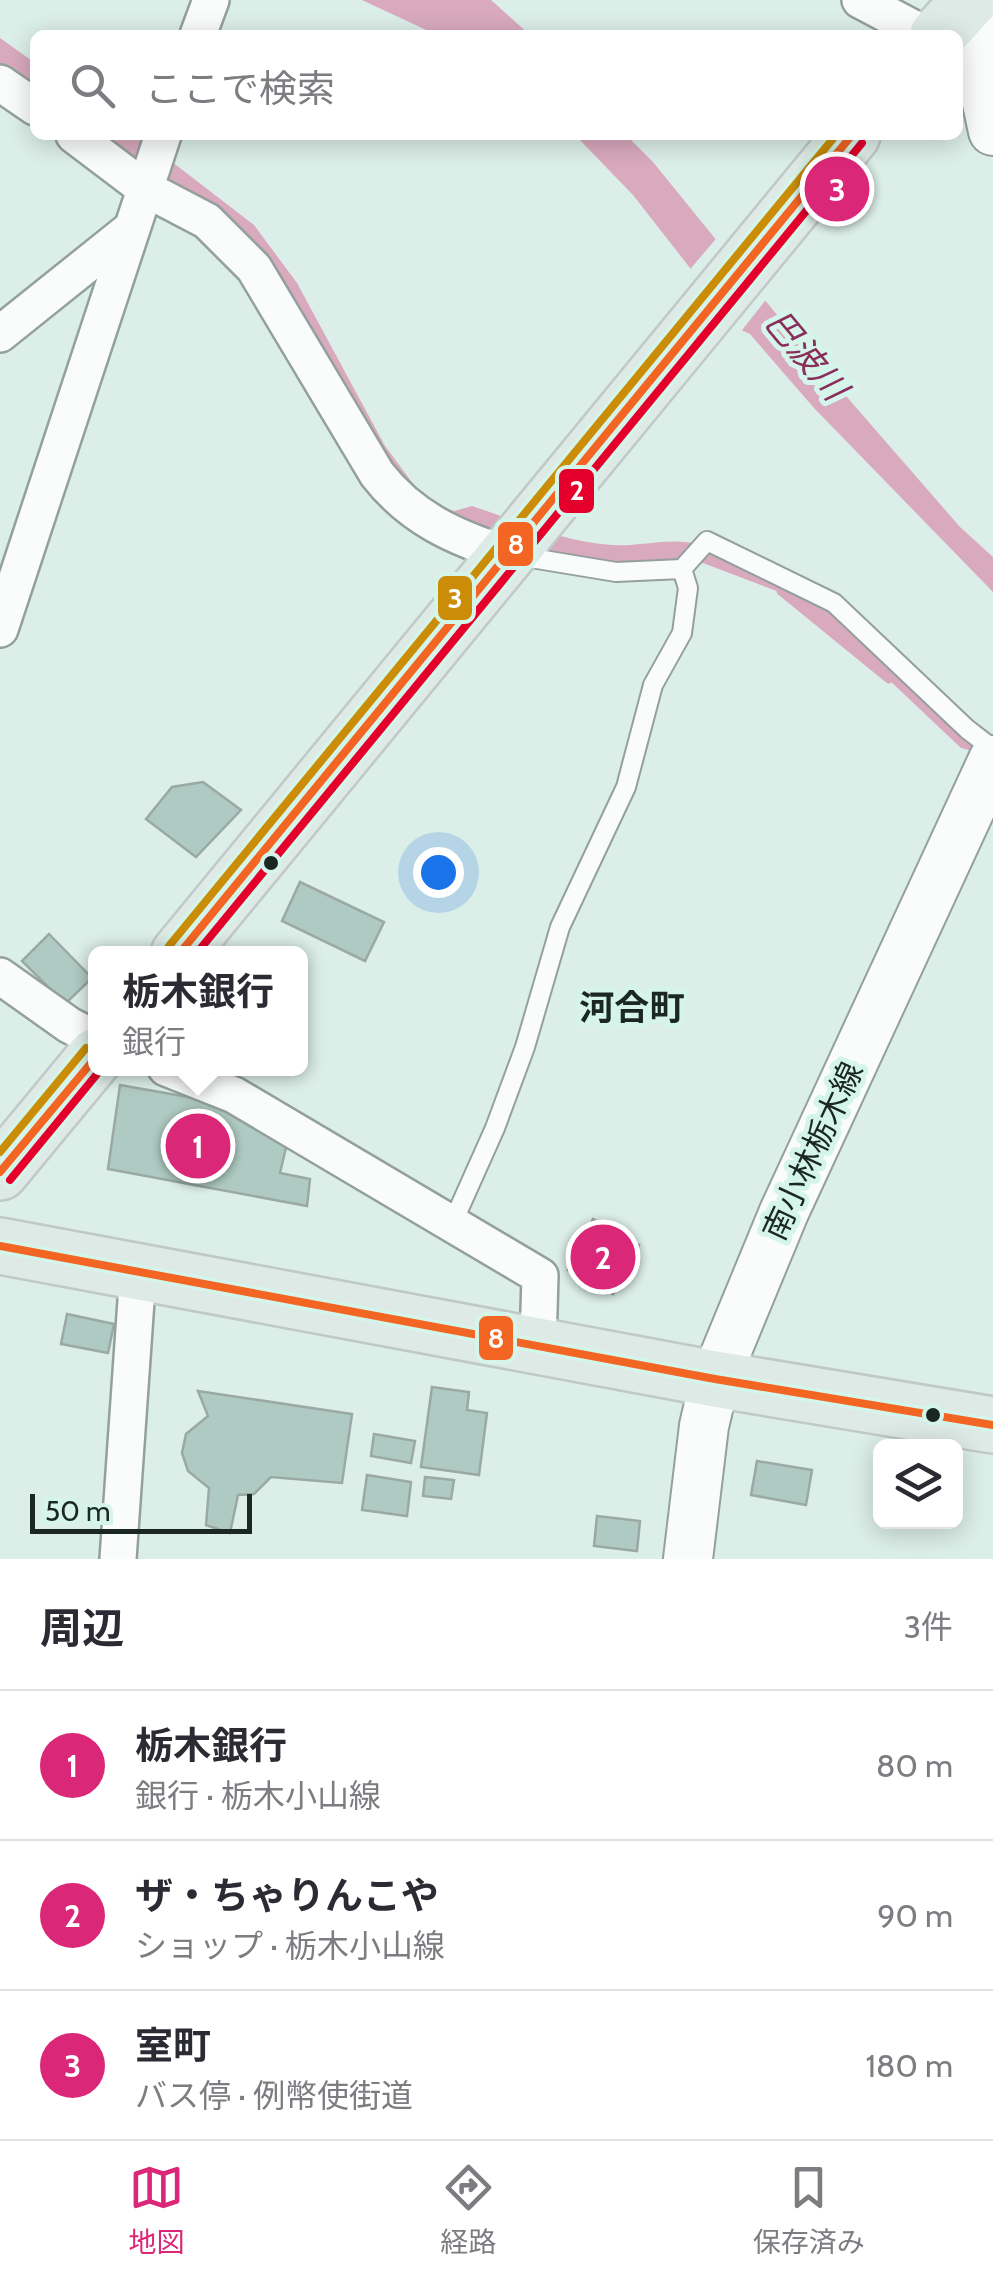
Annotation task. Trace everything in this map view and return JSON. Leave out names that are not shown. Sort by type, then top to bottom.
[{"type":"main road","points":[[970,0],[970,54],[993,131]]},
{"type":"main road","points":[[187,946],[848,140]]},
{"type":"main road","name":"南小林栃木線","points":[[688,1559],[704,1426],[716,1378],[784,1212],[991,760]]},
{"type":"main road","points":[[0,1172],[88,1066]]},
{"type":"main road","points":[[0,1246],[993,1426]]},
{"type":"street","points":[[200,30],[210,0]]},
{"type":"street","points":[[860,0],[917,30]]},
{"type":"street","points":[[0,83],[30,103]]},
{"type":"street","points":[[91,140],[154,159],[254,268],[377,474],[394,495],[441,529],[517,541]]},
{"type":"street","points":[[0,629],[154,159]]},
{"type":"street","points":[[0,334],[131,229]]},
{"type":"street","points":[[0,976],[88,1034]]},
{"type":"street","points":[[186,1076],[234,1095],[540,1276],[538,1345]]},
{"type":"street","points":[[118,1559],[138,1272]]},
{"type":"lane","points":[[517,541],[616,572],[682,569],[707,540],[834,603],[967,729],[991,760]]},
{"type":"lane","points":[[453,1222],[501,1112],[560,927],[626,787],[653,685],[682,633],[688,588],[682,569]]},
{"type":"water","points":[[362,0],[491,0],[524,30],[426,30]]},
{"type":"water","points":[[0,38],[30,59],[30,89],[0,69]]},
{"type":"water","points":[[101,140],[144,140],[254,225],[297,283],[385,446],[414,485],[435,505],[454,511],[472,506],[576,540],[622,545],[686,542],[738,558],[779,579],[855,632],[993,756],[961,748],[850,643],[795,598],[703,563],[677,559],[604,565],[561,558],[463,526],[402,489],[176,186],[165,174]]},
{"type":"water","name":"巴波川","points":[[580,140],[631,140],[653,162],[799,342],[960,527],[993,557],[993,592],[814,408],[750,334],[737,328],[633,195]]},
{"type":"pier","points":[[720,234],[769,296],[739,334],[686,274]]},
{"type":"building","points":[[203,782],[241,810],[196,857],[146,819],[172,787]]},
{"type":"building","points":[[300,882],[384,922],[365,961],[282,921]]},
{"type":"building","points":[[49,934],[88,974],[88,982],[65,1004],[22,961]]},
{"type":"building","points":[[120,1085],[239,1106],[288,1139],[280,1173],[310,1179],[307,1206],[108,1169]]},
{"type":"building","points":[[593,1219],[639,1245],[613,1294],[568,1270]]},
{"type":"building","points":[[67,1314],[114,1324],[108,1353],[61,1344]]},
{"type":"building","points":[[432,1387],[469,1392],[467,1410],[487,1413],[479,1475],[421,1467]]},
{"type":"building","points":[[198,1391],[352,1414],[342,1483],[271,1477],[254,1494],[238,1495],[230,1533],[206,1525],[209,1488],[188,1471],[182,1453],[186,1434],[208,1416]]},
{"type":"building","points":[[374,1434],[415,1441],[411,1463],[371,1456]]},
{"type":"building","points":[[757,1461],[812,1470],[806,1505],[751,1495]]},
{"type":"building","points":[[367,1475],[411,1482],[407,1516],[362,1510]]},
{"type":"building","points":[[425,1477],[454,1480],[451,1499],[423,1496]]},
{"type":"building","points":[[597,1516],[640,1521],[637,1551],[594,1546]]},
{"type":"waterway","points":[[781,591],[889,679]]},
{"type":"transit line","name":"3","points":[[169,946],[832,140]]},
{"type":"transit line","name":"8","points":[[186,946],[848,140]]},
{"type":"transit line","name":"2","points":[[203,946],[862,143]]},
{"type":"transit line","name":"3","points":[[0,1152],[86,1048]]},
{"type":"transit line","name":"8","points":[[0,1172],[88,1067]]},
{"type":"transit line","name":"2","points":[[10,1180],[95,1076]]},
{"type":"transit line","name":"8","points":[[0,1246],[715,1379],[993,1425]]},
{"type":"place","name":"室町","points":[[837,189]]},
{"type":"place","name":"栃木銀行","points":[[198,1146]]},
{"type":"place","name":"ザ・ちゃりんこや","points":[[603,1257]]},
{"type":"district","name":"河合町","points":[[632,1008]]}]
